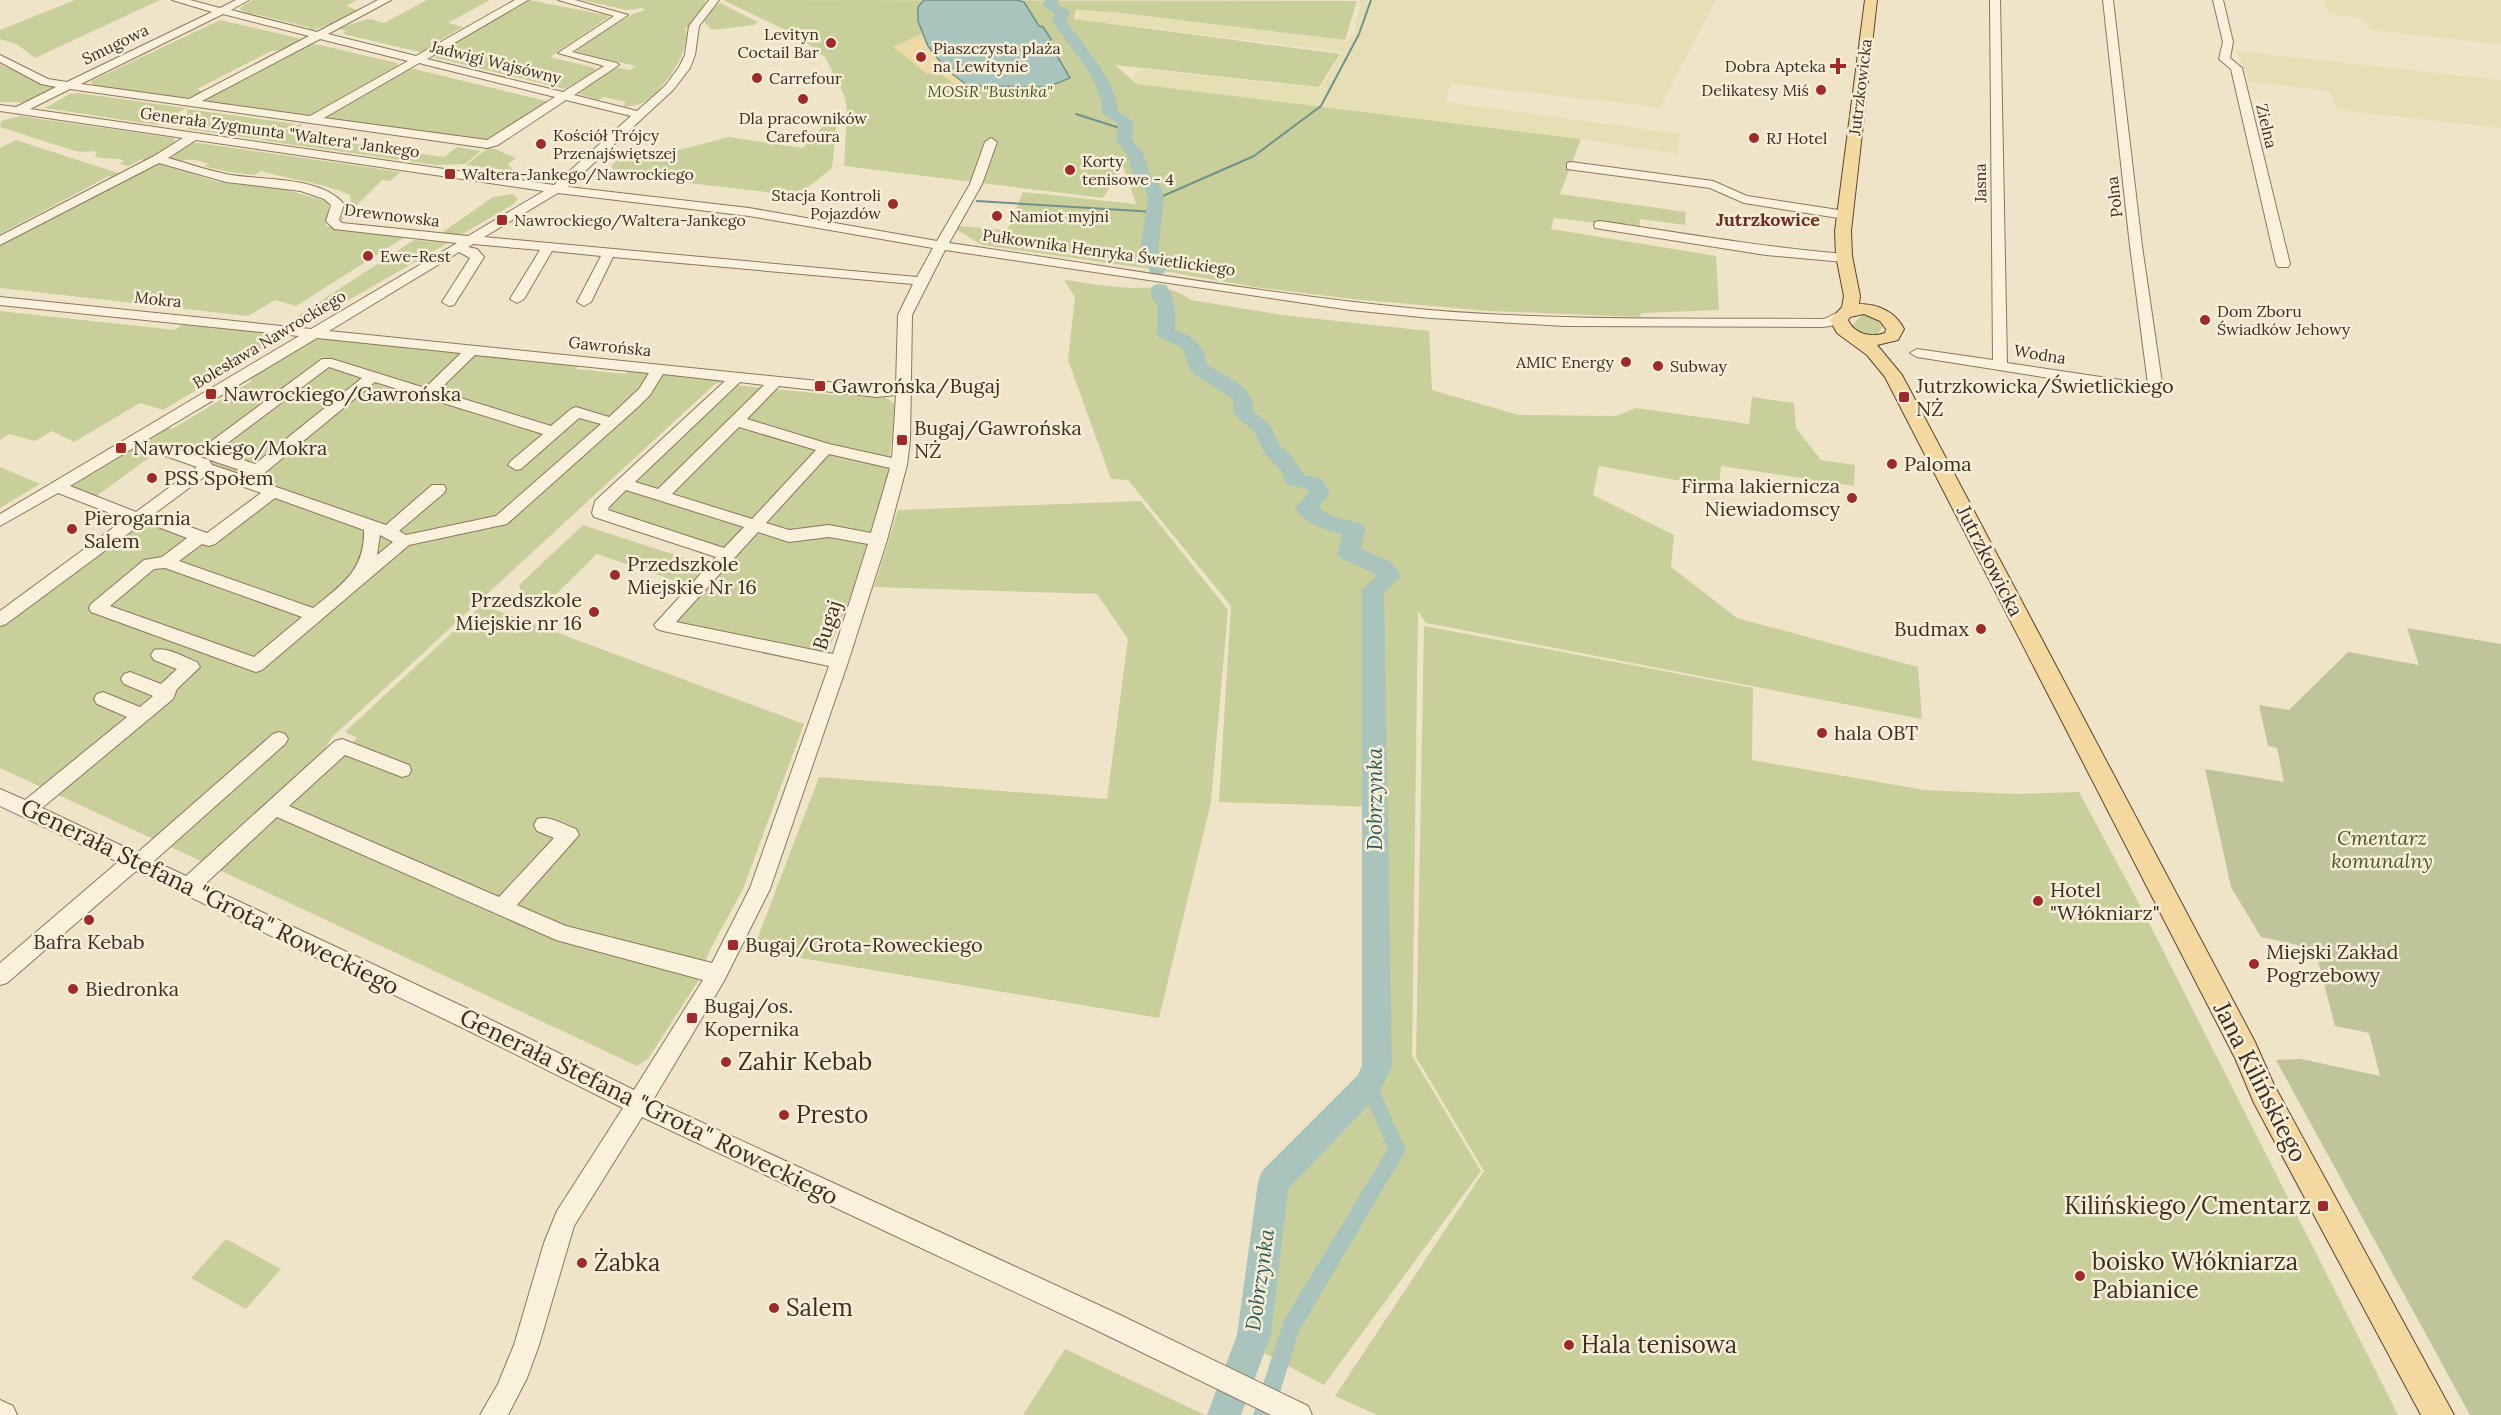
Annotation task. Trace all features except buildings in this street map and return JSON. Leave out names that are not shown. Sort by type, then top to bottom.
[{"type":"main road","name":"Jutrzkowicka","points":[[1871,0],[1845,215],[1844,258],[1852,300],[1846,313],[1839,320],[1843,329],[1873,351],[1893,375],[2086,747]]},
{"type":"main road","name":"Jutrzkowicka","points":[[1850,281],[1872,311],[1886,316],[1894,324],[1895,333],[1889,338],[1887,350],[1893,375]]},
{"type":"main road","points":[[1846,313],[1872,311]]},
{"type":"main road","points":[[1856,337],[1874,341],[1889,338]]},
{"type":"main road","name":"Jana Kilińskiego","points":[[2086,747],[2240,1041],[2264,1094],[2438,1415]]},
{"type":"street","name":"Jadwigi Wajsówny","points":[[177,0],[640,115]]},
{"type":"street","name":"Smugowa","points":[[0,119],[244,0]]},
{"type":"street","points":[[189,103],[386,0]]},
{"type":"street","name":"Jadwigi Wajsówny","points":[[311,120],[523,0]]},
{"type":"street","name":"Jadwigi Wajsówny","points":[[563,0],[623,15],[563,53],[613,64],[564,96]]},
{"type":"street","name":"Bolesława Nawrockiego","points":[[0,521],[556,189],[576,174],[669,88],[684,68],[690,55],[694,26],[714,0]]},
{"type":"street","name":"Jasna","points":[[1995,0],[2000,366]]},
{"type":"street","name":"Polna","points":[[2108,0],[2136,246],[2156,390]]},
{"type":"street","name":"Zielna","points":[[2218,0],[2228,42],[2224,59],[2236,68],[2283,264]]},
{"type":"street","name":"Generała Zygmunta \"Waltera\" Jankego","points":[[0,58],[37,79],[67,85],[487,144],[494,142],[564,96]]},
{"type":"street","name":"Generała Zygmunta \"Waltera\" Jankego","points":[[0,108],[556,189]]},
{"type":"street","points":[[0,241],[158,159],[194,136]]},
{"type":"street","name":"Bugaj","points":[[493,1415],[520,1366],[565,1219],[717,974],[760,889],[879,540],[899,465],[902,440],[905,315],[921,281],[976,184],[991,142]]},
{"type":"street","name":"Drewnowska","points":[[158,159],[226,179],[275,183],[323,194],[334,199],[338,204],[332,221],[339,226],[463,244],[548,247],[921,281]]},
{"type":"street","points":[[1571,166],[1713,185],[1744,199],[1845,215]]},
{"type":"street","name":"Pułkownika Henryka Świetlickiego","points":[[556,189],[749,212],[942,246],[1351,306],[1496,318],[1659,324],[1856,337]]},
{"type":"street","points":[[1600,225],[1714,241],[1766,251],[1844,258]]},
{"type":"street","name":"Drewnowska","points":[[449,302],[477,257],[463,244]]},
{"type":"street","points":[[517,299],[548,247]]},
{"type":"street","points":[[584,302],[609,252]]},
{"type":"street","name":"Mokra","points":[[0,301],[312,333]]},
{"type":"street","name":"Pułkownika Henryka Świetlickiego","points":[[1659,324],[1822,323],[1832,322],[1846,313]]},
{"type":"street","name":"Gawrońska","points":[[312,333],[877,392],[903,390]]},
{"type":"street","points":[[428,393],[472,350]]},
{"type":"street","name":"Wodna","points":[[1917,353],[2156,390]]},
{"type":"street","points":[[257,470],[212,455],[214,446],[327,362],[554,432]]},
{"type":"street","points":[[316,615],[166,562],[150,564],[97,608],[256,665],[316,615],[404,541],[501,520],[613,423],[645,392],[658,370]]},
{"type":"street","points":[[243,482],[372,376]]},
{"type":"street","points":[[727,555],[600,513],[601,505],[737,377]]},
{"type":"street","points":[[661,496],[776,381]]},
{"type":"street","points":[[516,465],[576,412],[613,423]]},
{"type":"street","points":[[737,420],[826,448],[899,465]]},
{"type":"street","points":[[826,448],[663,625],[839,662]]},
{"type":"street","points":[[162,450],[204,465],[212,471],[388,532],[404,541]]},
{"type":"street","points":[[0,620],[137,519],[212,471]]},
{"type":"street","points":[[155,520],[212,471]]},
{"type":"street","points":[[624,484],[789,536],[829,531],[879,540]]},
{"type":"street","points":[[56,487],[137,519],[155,520],[209,540],[272,492]]},
{"type":"street","points":[[388,532],[438,489]]},
{"type":"street","points":[[343,592],[358,576],[368,560],[373,538],[372,528],[364,524]]},
{"type":"street","points":[[166,562],[200,537]]},
{"type":"street","points":[[27,810],[167,694],[169,686],[191,667],[160,655]]},
{"type":"street","points":[[130,679],[167,694]]},
{"type":"street","points":[[103,699],[142,715]]},
{"type":"street","points":[[0,976],[137,862],[279,739]]},
{"type":"street","points":[[189,886],[342,746],[402,770]]},
{"type":"street","name":"Generała Stefana \"Grota\" Roweckiego","points":[[0,797],[638,1104],[1107,1322],[1299,1415]]},
{"type":"street","points":[[275,808],[563,934],[717,974]]},
{"type":"street","points":[[502,908],[569,835],[544,825]]},
{"type":"shaded area","points":[[1360,0],[1716,0],[1660,107],[1451,84],[1446,102],[1680,134],[1677,154],[1581,139],[1138,84],[1131,76],[1143,69],[1321,88],[1342,52],[1076,19],[1078,11],[1113,12],[1347,41],[1354,33]]},
{"type":"shaded area","points":[[2324,0],[2501,0],[2501,44],[2370,30],[2363,18],[2330,14]]},
{"type":"shaded area","points":[[2236,51],[2501,80],[2501,128],[2338,110],[2329,91],[2250,82]]},
{"type":"green space","points":[[75,0],[160,0],[35,58],[18,45],[0,39],[0,30]]},
{"type":"green space","points":[[253,0],[357,0],[346,6],[361,11],[332,26],[309,30],[311,28],[255,14],[245,15],[248,13],[240,10],[241,7]]},
{"type":"green space","points":[[427,0],[490,0],[448,23],[463,27],[428,47],[431,49],[424,53],[343,34],[346,31],[339,29],[368,19],[384,23]]},
{"type":"green space","points":[[529,0],[610,16],[550,57],[595,68],[595,71],[565,89],[436,58],[434,55]]},
{"type":"green space","points":[[581,0],[705,0],[704,7],[691,27],[685,28],[684,48],[666,81],[658,91],[642,103],[623,107],[626,102],[604,97],[599,100],[578,94],[609,71],[619,68],[630,70],[636,66],[577,52],[576,49],[633,14],[645,10],[643,8],[627,10]]},
{"type":"green space","name":"MOSiR \"Businka\"","points":[[723,0],[1357,1],[1345,40],[1113,12],[1076,10],[1074,19],[1340,54],[1319,87],[1115,65],[1137,84],[1581,139],[1560,194],[1686,212],[1685,225],[1640,219],[1639,228],[1554,218],[1551,229],[1716,256],[1719,310],[1642,313],[1639,317],[1490,311],[1352,299],[1261,288],[1157,270],[982,245],[957,230],[958,226],[1007,230],[1023,192],[1136,204],[1123,166],[1103,198],[844,166],[847,110],[844,95],[825,57],[796,35]]},
{"type":"green space","points":[[720,3],[758,22],[754,25],[712,30],[704,22],[710,10]]},
{"type":"green space","points":[[220,20],[298,38],[301,41],[284,50],[271,51],[197,89],[203,92],[186,98],[93,85],[91,81]]},
{"type":"green space","points":[[308,44],[397,63],[397,66],[310,115],[208,102],[207,98]]},
{"type":"green space","points":[[0,64],[37,82],[57,87],[26,102],[0,102]]},
{"type":"green space","points":[[410,68],[547,103],[486,140],[326,118],[327,115]]},
{"type":"green space","points":[[78,93],[186,108],[157,125],[45,108],[70,94]]},
{"type":"green space","points":[[187,109],[296,124],[257,139],[187,129],[190,127],[184,126]]},
{"type":"green space","points":[[20,116],[173,138],[176,141],[173,147],[147,161],[142,159],[129,166],[120,164],[124,160],[95,157],[97,152],[75,151],[0,127],[1,121]]},
{"type":"green space","points":[[831,117],[837,123],[832,168],[806,189],[784,194],[618,175],[611,166],[624,153],[652,157],[729,137],[803,148]]},
{"type":"green space","points":[[302,125],[289,134],[444,157],[457,147],[481,151],[465,164],[435,165],[260,140]]},
{"type":"green space","points":[[16,140],[121,174],[115,178],[109,176],[0,234],[0,148]]},
{"type":"green space","points":[[193,143],[401,172],[390,181],[382,180],[341,221],[342,206],[351,202],[350,195],[328,187],[261,171],[255,175],[229,172],[204,166],[208,164],[197,160],[190,159],[180,162],[170,157],[175,151]]},
{"type":"green space","points":[[488,148],[516,158],[508,164],[514,171],[466,165]]},
{"type":"green space","points":[[155,162],[218,182],[287,190],[329,202],[326,226],[405,237],[296,306],[275,300],[248,316],[0,288],[0,245]]},
{"type":"green space","points":[[513,194],[518,199],[514,204],[459,236],[440,234],[493,197]]},
{"type":"green space","points":[[414,240],[448,243],[309,323],[294,323],[301,314]]},
{"type":"green space","points":[[1064,280],[1130,288],[1165,289],[1182,294],[1191,300],[1282,315],[1429,331],[1432,390],[1519,415],[1616,416],[1636,408],[1749,424],[1752,397],[1794,403],[1796,428],[1821,460],[1855,465],[1854,486],[1721,466],[1719,488],[1599,466],[1593,495],[1674,535],[1671,567],[1737,618],[1918,667],[1922,719],[1426,623],[1418,611],[1412,1056],[1481,1171],[1324,1385],[1262,1352],[1285,1185],[1386,1075],[1380,807],[1219,802],[1231,606],[1128,480],[1111,479],[1068,360],[1075,297]]},
{"type":"green space","points":[[0,311],[175,330],[183,324],[289,335],[163,410],[140,403],[74,442],[52,431],[35,441],[9,434],[0,440]]},
{"type":"green space","points":[[1864,313],[1873,315],[1885,324],[1874,338],[1855,331],[1852,326]]},
{"type":"green space","points":[[322,339],[580,364],[576,369],[626,374],[629,370],[730,380],[715,384],[332,737],[319,759],[205,863],[0,768],[0,625],[137,525],[153,525],[210,543],[277,491],[165,446],[95,497],[71,488],[72,485],[167,426],[172,429],[252,381],[247,377],[310,341]]},
{"type":"green space","points":[[734,385],[833,395],[836,391],[883,396],[896,404],[887,479],[851,595],[827,654],[675,622],[734,554],[604,511]]},
{"type":"green space","points":[[0,467],[40,484],[0,508]]},
{"type":"green space","points":[[1141,501],[1228,610],[1211,802],[1159,1018],[753,950],[819,777],[1107,799],[1128,639],[1097,594],[874,587],[898,510]]},
{"type":"green space","points":[[583,525],[709,566],[690,586],[597,554],[543,607],[524,600],[519,585]]},
{"type":"green space","points":[[482,605],[804,724],[743,889],[710,950],[698,981],[648,1059],[637,1066],[217,869],[357,738],[345,732]]},
{"type":"green space","points":[[1424,626],[1753,688],[1752,760],[1924,790],[2016,794],[2079,792],[2143,911],[2398,1415],[1377,1415],[1335,1396],[1484,1171],[1416,1057]]},
{"type":"green space","name":"Cmentarz komunalny","points":[[2407,628],[2501,644],[2501,1415],[2470,1415],[2276,1060],[2301,1059],[2380,1076],[2369,1033],[2335,1026],[2315,949],[2261,937],[2231,887],[2205,769],[2284,782],[2277,748],[2268,746],[2259,705],[2289,710],[2348,652],[2419,665]]},
{"type":"green space","points":[[226,1239],[281,1269],[246,1309],[191,1278]]},
{"type":"green space","points":[[1065,1349],[1205,1415],[1023,1415]]},
{"type":"sand","name":"Piaszczysta plaża na Lewitynie","points":[[923,33],[931,49],[942,62],[968,86],[960,89],[937,71],[927,74],[893,47]]},
{"type":"water","points":[[924,0],[1016,0],[1024,2],[1039,26],[1043,27],[1051,39],[1049,42],[1070,78],[1048,87],[968,86],[946,69],[928,46],[918,21],[918,7]]},
{"type":"waterway","name":"Dobrzynka","points":[[1052,0],[1049,5],[1063,12],[1059,21],[1101,81],[1110,100],[1110,113],[1126,122],[1124,141],[1135,153],[1142,177],[1153,187],[1156,199],[1149,250],[1157,270]]},
{"type":"waterway","points":[[1156,199],[1254,156],[1321,106],[1359,34],[1371,0]]},
{"type":"waterway","points":[[1076,114],[1126,130]]},
{"type":"waterway","points":[[977,201],[1155,212]]},
{"type":"waterway","name":"Dobrzynka","points":[[1160,289],[1161,298],[1167,307],[1166,333],[1189,344],[1195,353],[1198,368],[1241,395],[1244,401],[1243,413],[1263,430],[1272,449],[1292,471],[1293,479],[1315,484],[1320,493],[1306,508],[1324,522],[1354,529],[1349,553],[1383,567],[1390,576],[1373,590],[1377,1066],[1368,1085],[1273,1182],[1254,1335],[1224,1415]]},
{"type":"waterway","points":[[1263,1415],[1291,1327],[1397,1150],[1368,1085]]},
{"type":"place","name":"Levityn Coctail Bar","points":[[831,43]]},
{"type":"place","name":"Piaszczysta plaża na Lewitynie","points":[[921,57]]},
{"type":"place","name":"Dobra Apteka","points":[[1838,66]]},
{"type":"place","name":"Carrefour","points":[[757,78]]},
{"type":"place","name":"Delikatesy Miś","points":[[1821,90]]},
{"type":"place","name":"Dla pracowników Carefoura","points":[[803,99]]},
{"type":"place","name":"RJ Hotel","points":[[1754,138]]},
{"type":"place","name":"Kościół Trójcy Przenajświętszej","points":[[541,144]]},
{"type":"place","name":"Korty tenisowe - 4","points":[[1070,170]]},
{"type":"place","name":"Waltera-Jankego/Nawrockiego","points":[[450,174]]},
{"type":"place","name":"Stacja Kontroli Pojazdów","points":[[893,204]]},
{"type":"place","name":"Namiot myjni","points":[[997,216]]},
{"type":"place","name":"Nawrockiego/Waltera-Jankego","points":[[502,220]]},
{"type":"place","name":"Ewe-Rest","points":[[368,256]]},
{"type":"place","name":"Dom Zboru Świadków Jehowy","points":[[2205,320]]},
{"type":"place","name":"AMIC Energy","points":[[1626,362]]},
{"type":"place","name":"Subway","points":[[1658,366]]},
{"type":"place","name":"Gawrońska/Bugaj","points":[[820,386]]},
{"type":"place","name":"Nawrockiego/Gawrońska","points":[[211,394]]},
{"type":"place","name":"Jutrzkowicka/Świetlickiego NŻ","points":[[1904,397]]},
{"type":"place","name":"Bugaj/Gawrońska NŻ","points":[[902,440]]},
{"type":"place","name":"Nawrockiego/Mokra","points":[[121,448]]},
{"type":"place","name":"Paloma","points":[[1892,464]]},
{"type":"place","name":"PSS Społem","points":[[152,478]]},
{"type":"place","name":"Firma lakiernicza Niewiadomscy","points":[[1852,498]]},
{"type":"place","name":"Pierogarnia Salem","points":[[72,529]]},
{"type":"place","name":"Przedszkole Miejskie Nr 16","points":[[615,575]]},
{"type":"place","name":"Przedszkole Miejskie nr 16","points":[[594,612]]},
{"type":"place","name":"Budmax","points":[[1981,629]]},
{"type":"place","name":"hala OBT","points":[[1822,733]]},
{"type":"place","name":"Hotel \"Włókniarz\"","points":[[2038,901]]},
{"type":"place","name":"Bafra Kebab","points":[[89,920]]},
{"type":"place","name":"Bugaj/Grota-Roweckiego","points":[[733,945]]},
{"type":"place","name":"Miejski Zakład Pogrzebowy","points":[[2254,964]]},
{"type":"place","name":"Biedronka","points":[[73,989]]},
{"type":"place","name":"Bugaj/os. Kopernika","points":[[692,1018]]},
{"type":"place","name":"Zahir Kebab","points":[[726,1062]]},
{"type":"place","name":"Presto","points":[[784,1115]]},
{"type":"place","name":"Kilińskiego/Cmentarz","points":[[2323,1206]]},
{"type":"place","name":"Żabka","points":[[582,1263]]},
{"type":"place","name":"boisko Włókniarza Pabianice","points":[[2080,1276]]},
{"type":"place","name":"Salem","points":[[774,1308]]},
{"type":"place","name":"Hala tenisowa","points":[[1569,1345]]},
{"type":"district","name":"Jutrzkowice","points":[[1768,220]]}]
